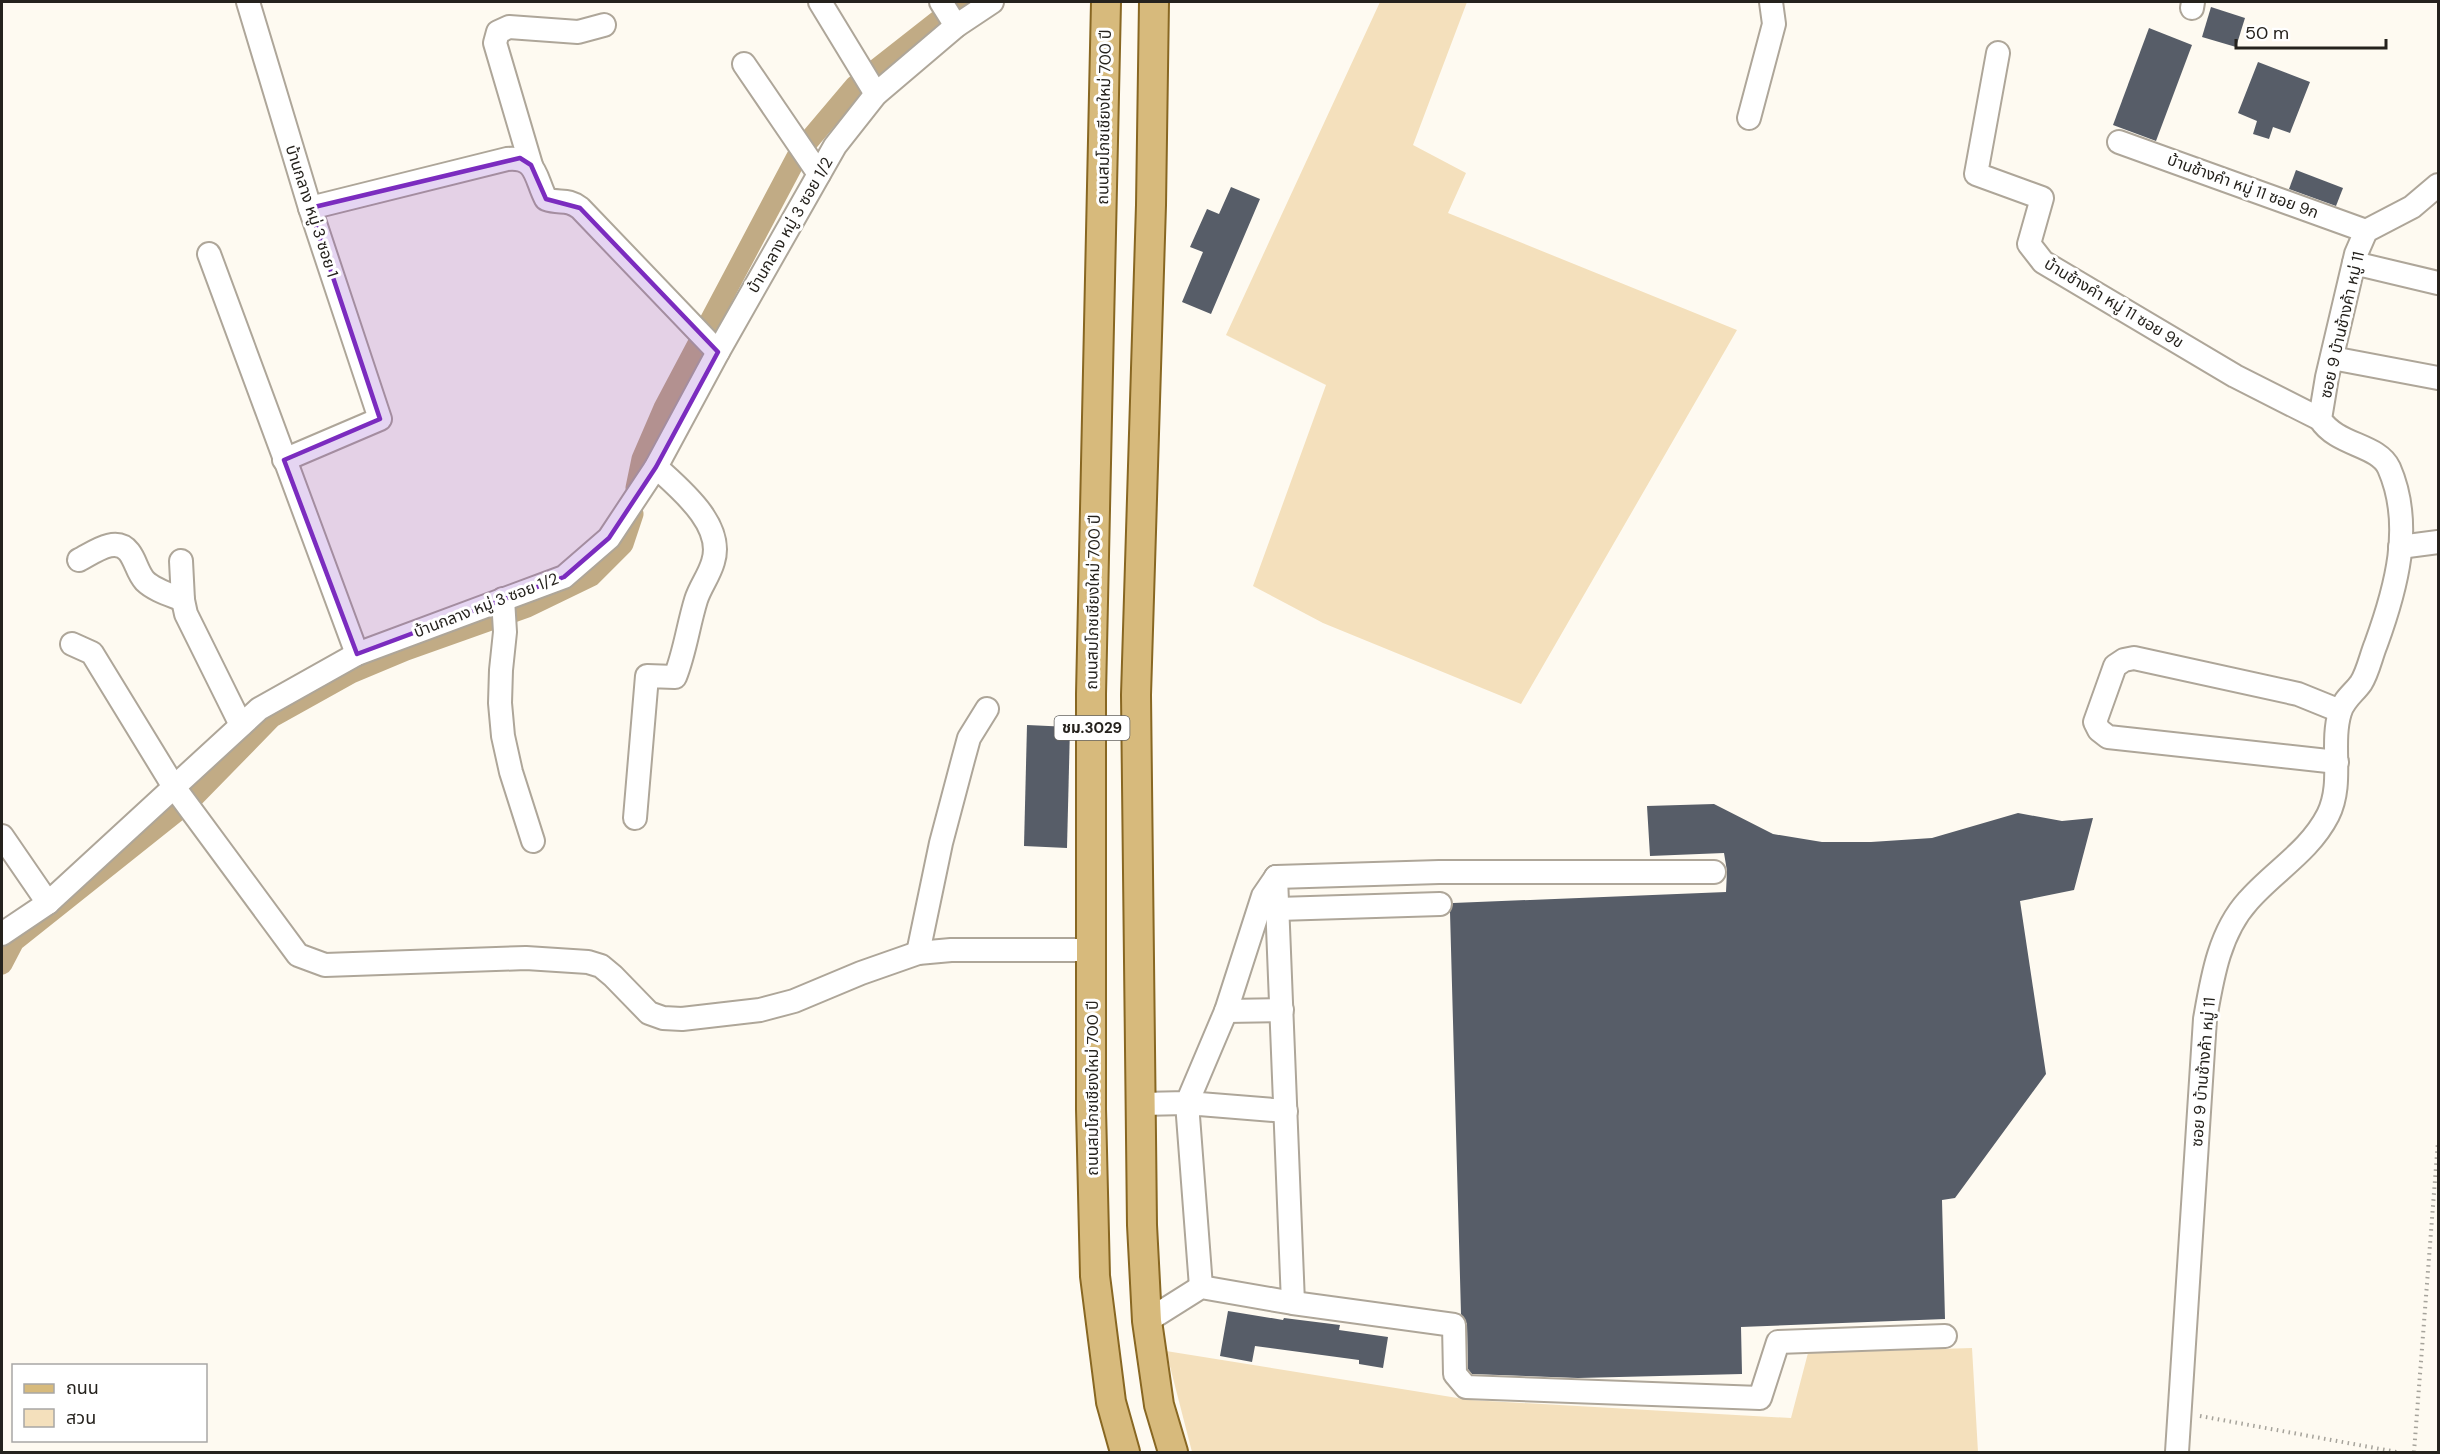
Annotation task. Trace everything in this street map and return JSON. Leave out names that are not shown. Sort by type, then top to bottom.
[{"type":"main road","name":"ถนนสมโภชเชียงใหม่ 700 ปี","points":[[1106,2],[1091,694],[1091,1109],[1095,1276],[1111,1402],[1125,1452]]},
{"type":"main road","name":"ชม.3029","points":[[1154,2],[1136,695],[1142,1225],[1147,1321],[1159,1405],[1173,1452]]},
{"type":"street","name":"บ้านกลาง หมู่ 3 ซอย 1","points":[[248,2],[310,208],[380,419],[284,460]]},
{"type":"street","points":[[820,2],[876,94]]},
{"type":"street","points":[[941,2],[956,26]]},
{"type":"street","name":"บ้านกลาง หมู่ 3 ซอย 1/2","points":[[2,934],[48,903],[259,709],[357,654],[504,614],[564,577],[609,538],[656,467],[718,352],[835,146],[876,94],[956,26],[992,2]]},
{"type":"street","points":[[1749,118],[1774,24],[1771,2]]},
{"type":"street","points":[[604,25],[578,32],[509,27],[498,32],[495,43],[531,165],[546,199],[572,202],[580,208],[718,352]]},
{"type":"street","name":"บ้านช้างคำ หมู่ 11 ซอย 9ข","points":[[1998,53],[1976,174],[2042,198],[2029,244],[2043,262],[2235,376],[2320,419]]},
{"type":"street","points":[[744,64],[819,174]]},
{"type":"street","name":"บ้านช้างคำ หมู่ 11 ซอย 9ก","points":[[2119,142],[2366,231]]},
{"type":"street","points":[[310,208],[507,159],[520,158],[531,165]]},
{"type":"street","name":"ซอย 9 บ้านช้างค้า หมู่ 11","points":[[2177,1452],[2205,1019],[2213,976],[2224,940],[2247,902],[2299,855],[2329,812],[2336,782],[2337,729],[2340,711],[2345,700],[2362,682],[2388,611],[2400,547],[2402,512],[2396,487],[2387,465],[2380,456],[2336,436],[2326,429],[2320,419],[2332,358],[2354,263],[2366,231],[2412,207],[2438,185]]},
{"type":"street","points":[[209,254],[357,654]]},
{"type":"street","points":[[2354,263],[2439,283]]},
{"type":"street","points":[[2332,358],[2439,378]]},
{"type":"street","points":[[635,818],[647,676],[675,677],[682,659],[696,600],[714,560],[714,545],[704,516],[687,495],[656,467]]},
{"type":"street","points":[[2400,547],[2439,542]]},
{"type":"street","points":[[79,560],[112,544],[121,545],[129,552],[147,583],[183,600]]},
{"type":"street","points":[[181,561],[183,600],[191,628],[241,726]]},
{"type":"street","points":[[504,614],[500,703],[503,736],[511,772],[533,841]]},
{"type":"street","points":[[72,644],[92,653],[174,787],[298,955],[325,965],[526,958],[588,962],[601,966],[613,976],[649,1013],[663,1018],[682,1019],[760,1010],[794,1001],[861,973],[918,953],[951,950],[1091,950]]},
{"type":"street","points":[[2337,762],[2108,737],[2099,730],[2095,722],[2115,666],[2124,660],[2134,658],[2298,694],[2340,711]]},
{"type":"street","points":[[918,953],[941,843],[969,738],[987,709]]},
{"type":"street","points":[[2,836],[48,903]]},
{"type":"street","points":[[1276,877],[1451,872],[1714,872]]},
{"type":"street","points":[[1276,877],[1293,1303]]},
{"type":"street","points":[[1200,1287],[1187,1103],[1226,1011],[1263,896],[1276,877]]},
{"type":"street","points":[[1278,909],[1440,904]]},
{"type":"street","points":[[1226,1011],[1282,1010]]},
{"type":"street","points":[[1141,1104],[1187,1103],[1286,1111]]},
{"type":"street","points":[[1147,1321],[1200,1287],[1293,1303],[1454,1325],[1455,1374],[1466,1387],[1760,1398],[1778,1342],[1945,1336]]},
{"type":"path","points":[[2414,1452],[2439,1141]]},
{"type":"path","points":[[2180,1412],[2397,1452]]},
{"type":"highlighted area","points":[[520,158],[531,165],[546,199],[580,208],[718,352],[656,467],[609,538],[564,577],[357,654],[284,460],[380,419],[310,208]]},
{"type":"green space","points":[[1380,2],[1467,2],[1413,145],[1466,173],[1448,213],[1737,330],[1521,704],[1323,623],[1253,586],[1326,385],[1226,335]]},
{"type":"green space","points":[[1972,1348],[1978,1452],[1192,1452],[1166,1351],[1470,1400],[1791,1418],[1808,1353]]},
{"type":"building","points":[[2211,7],[2245,18],[2236,47],[2202,37]]},
{"type":"building","points":[[2149,28],[2192,45],[2156,141],[2113,125]]},
{"type":"building","points":[[2258,62],[2310,82],[2290,133],[2273,127],[2269,139],[2253,134],[2257,121],[2238,113]]},
{"type":"building","points":[[2296,170],[2343,188],[2336,206],[2289,189]]},
{"type":"building","points":[[1231,187],[1260,199],[1211,314],[1182,302],[1203,252],[1190,247],[1207,209],[1219,214]]},
{"type":"building","points":[[1027,725],[1070,727],[1067,848],[1024,846]]},
{"type":"building","points":[[1714,804],[1773,834],[1822,842],[1932,838],[2018,813],[2062,821],[2093,818],[2074,890],[2020,901],[2046,1074],[1955,1198],[1942,1200],[1945,1319],[1741,1327],[1742,1374],[1578,1378],[1472,1374],[1468,1369],[1467,1324],[1461,1314],[1450,912],[1453,903],[1726,892],[1727,871],[1724,853],[1650,856],[1647,806]]},
{"type":"building","points":[[1228,1311],[1283,1320],[1284,1318],[1340,1325],[1339,1330],[1388,1337],[1383,1368],[1359,1364],[1359,1360],[1255,1346],[1252,1362],[1220,1356]]},
{"type":"waterway","points":[[636,488],[642,459],[664,408],[800,151],[855,86],[962,2]]},
{"type":"waterway","points":[[2,964],[14,941],[191,800],[272,717],[351,673],[406,650],[527,607],[591,576],[623,544],[633,514]]}]
